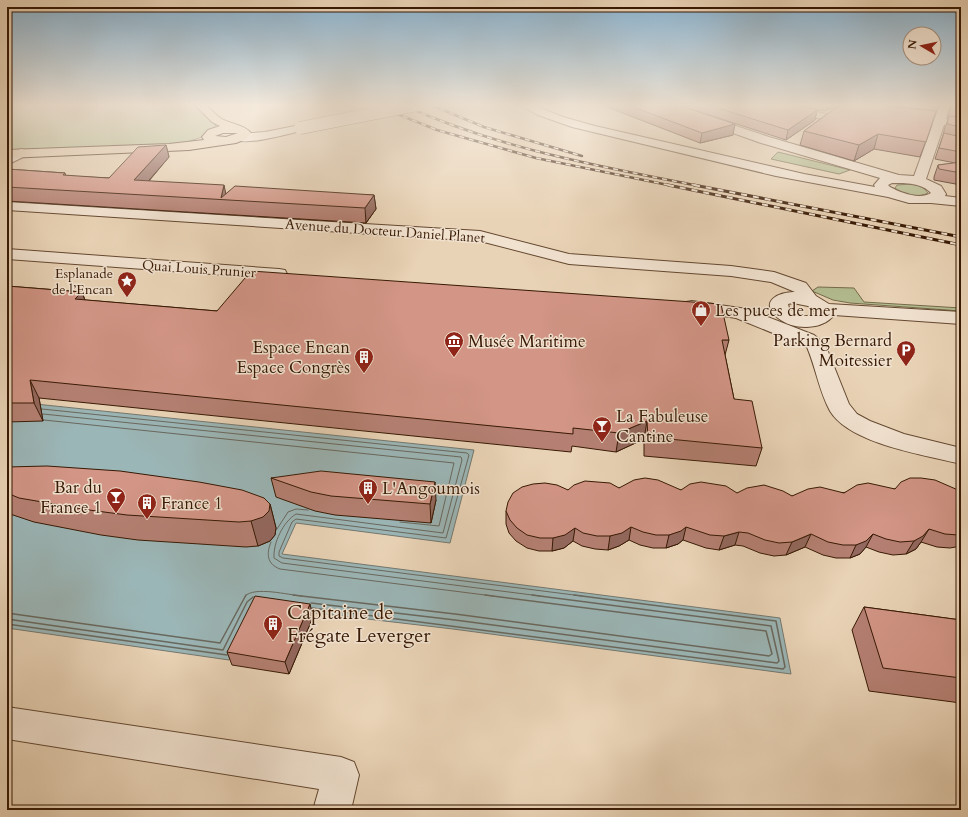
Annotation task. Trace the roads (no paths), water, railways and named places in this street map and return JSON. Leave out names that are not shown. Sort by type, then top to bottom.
[{"type":"main road","points":[[7,154],[169,148],[183,143]]},
{"type":"street","points":[[653,143],[828,183],[888,184],[917,181],[921,177],[932,143]]},
{"type":"street","points":[[777,143],[873,171],[906,198],[935,195],[961,198]]},
{"type":"street","points":[[788,147],[793,143]]},
{"type":"street","points":[[748,150],[742,154],[773,157]]},
{"type":"street","points":[[7,161],[21,153]]},
{"type":"street","points":[[917,181],[935,195],[961,202]]},
{"type":"street","name":"Avenue du Docteur Daniel Planet","points":[[7,206],[474,236],[496,239],[569,259],[774,277],[793,283],[800,287],[817,304]]},
{"type":"street","name":"Quai Louis Prunier","points":[[12,254],[298,276]]},
{"type":"street","name":"Avenue du Docteur Daniel Planet","points":[[760,275],[775,282],[787,291],[788,298]]},
{"type":"street","points":[[961,318],[817,304],[788,298],[779,302],[778,306],[796,327],[815,344],[841,410],[849,419],[858,426],[883,435],[961,456]]},
{"type":"street","points":[[673,305],[711,308],[740,313],[796,327],[808,321],[820,319],[826,313],[817,304]]},
{"type":"street","points":[[7,723],[341,775],[332,810]]},
{"type":"water","points":[[7,401],[474,450],[450,543],[296,523],[282,554],[780,618],[791,674],[453,629],[256,606],[229,660],[7,628]]},
{"type":"railway","points":[[483,143],[536,158],[673,186]]},
{"type":"railway","points":[[508,143],[586,163],[699,186]]},
{"type":"railway","points":[[538,143],[582,156]]},
{"type":"railway","points":[[668,185],[961,245]]},
{"type":"railway","points":[[694,185],[961,237]]},
{"type":"place","name":"Esplanade de l’Encan","points":[[127,298]]},
{"type":"place","name":"Les puces de mer","points":[[701,327]]},
{"type":"place","name":"Musée Maritime","points":[[454,358]]},
{"type":"place","name":"Parking Bernard Moitessier","points":[[906,367]]},
{"type":"place","name":"Espace Encan Espace Congrès","points":[[364,374]]},
{"type":"place","name":"La Fabuleuse Cantine","points":[[602,443]]},
{"type":"place","name":"L'Angoumois","points":[[368,505]]},
{"type":"place","name":"Bar du France 1","points":[[116,514]]},
{"type":"place","name":"France 1","points":[[147,520]]},
{"type":"place","name":"Capitaine de Frégate Leverger","points":[[273,641]]}]
